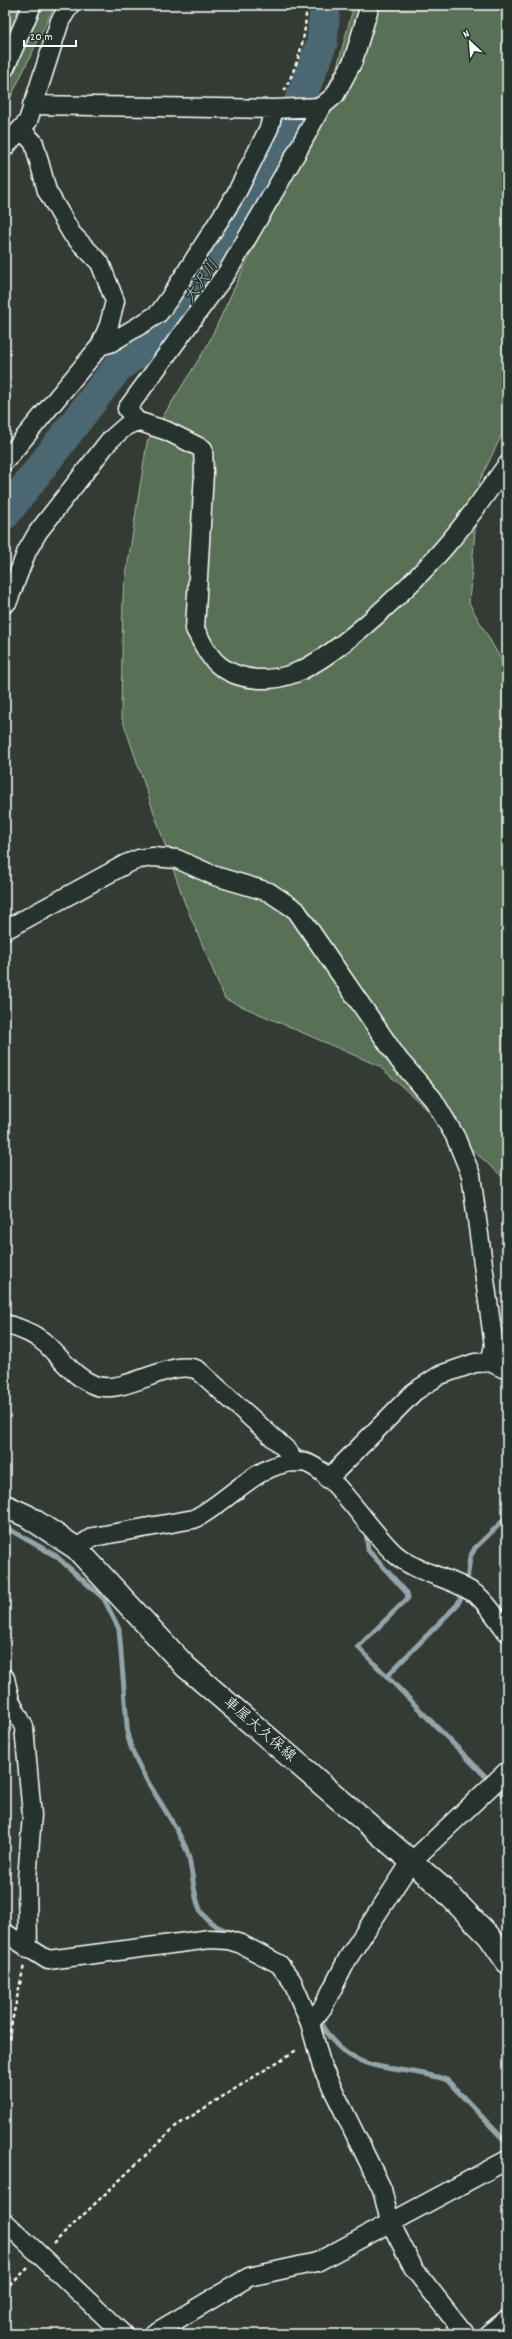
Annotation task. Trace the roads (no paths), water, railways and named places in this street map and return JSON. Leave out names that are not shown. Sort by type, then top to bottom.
[{"type":"main road","name":"車屋大久保線","points":[[5,1506],[27,1516],[76,1548],[186,1667],[441,1887],[489,1936],[507,1962]]},
{"type":"street","points":[[5,68],[32,5]]},
{"type":"street","points":[[5,147],[28,121],[60,20],[70,5]]},
{"type":"street","points":[[32,105],[280,109],[317,107],[335,95],[353,61],[370,5]]},
{"type":"street","points":[[317,107],[298,152],[228,270],[127,409],[137,421],[167,431],[203,449],[204,473],[195,629],[206,650],[220,666],[238,676],[264,680],[295,673],[324,656],[355,633],[409,584],[449,542],[507,465]]},
{"type":"street","points":[[100,346],[110,343],[159,312],[171,296],[236,194],[268,128],[280,109]]},
{"type":"street","points":[[5,461],[100,346],[109,324],[115,301],[100,263],[72,234],[47,191],[34,143],[21,129]]},
{"type":"street","points":[[5,604],[8,601],[27,551],[38,532],[109,441],[126,426],[137,421]]},
{"type":"street","points":[[5,930],[126,864],[139,859],[153,857],[177,859],[215,876],[269,892],[296,910],[399,1060],[433,1099],[455,1136],[471,1175],[494,1346],[490,1362]]},
{"type":"street","points":[[5,1324],[25,1330],[45,1343],[80,1378],[99,1386],[120,1385],[180,1368],[191,1367],[198,1370],[289,1452],[293,1462]]},
{"type":"street","points":[[328,1479],[414,1392],[440,1376],[475,1363],[490,1362],[507,1370]]},
{"type":"street","points":[[76,1548],[93,1537],[194,1519],[206,1514],[262,1473],[293,1462],[308,1463],[328,1479],[395,1554],[416,1568],[458,1585],[479,1597],[507,1632]]},
{"type":"street","points":[[5,1678],[10,1700],[24,1727],[32,1816],[27,1880],[17,1941],[48,1960],[210,1939],[228,1940],[241,1944],[279,1964],[292,1980],[312,2031],[322,2067],[382,2189],[390,2222],[414,2269],[465,2334]]},
{"type":"street","points":[[312,2031],[348,1958],[411,1862],[507,1770]]},
{"type":"street","points":[[153,2334],[249,2277],[317,2262],[507,2160]]},
{"type":"street","points":[[5,2222],[123,2334]]},
{"type":"street","points":[[488,2334],[507,2319]]},
{"type":"waterway","name":"大沢川","points":[[5,514],[118,367],[168,330],[219,258],[257,191],[289,128],[322,43],[325,5]]},
{"type":"waterway","points":[[292,1448],[310,1455],[330,1467]]},
{"type":"waterway","points":[[467,1581],[470,1557],[475,1548],[507,1517]]},
{"type":"waterway","points":[[5,1527],[56,1556],[104,1599],[119,1629],[128,1737],[133,1752],[147,1781],[173,1822],[187,1851],[195,1892],[202,1913],[219,1928],[232,1933]]},
{"type":"waterway","points":[[366,1532],[368,1550],[407,1593],[408,1598],[358,1647],[486,1777]]},
{"type":"waterway","points":[[387,1676],[457,1605],[462,1596]]},
{"type":"waterway","points":[[497,1788],[507,1798]]},
{"type":"waterway","points":[[321,2024],[334,2042],[347,2054],[362,2062],[447,2080],[507,2143]]}]
